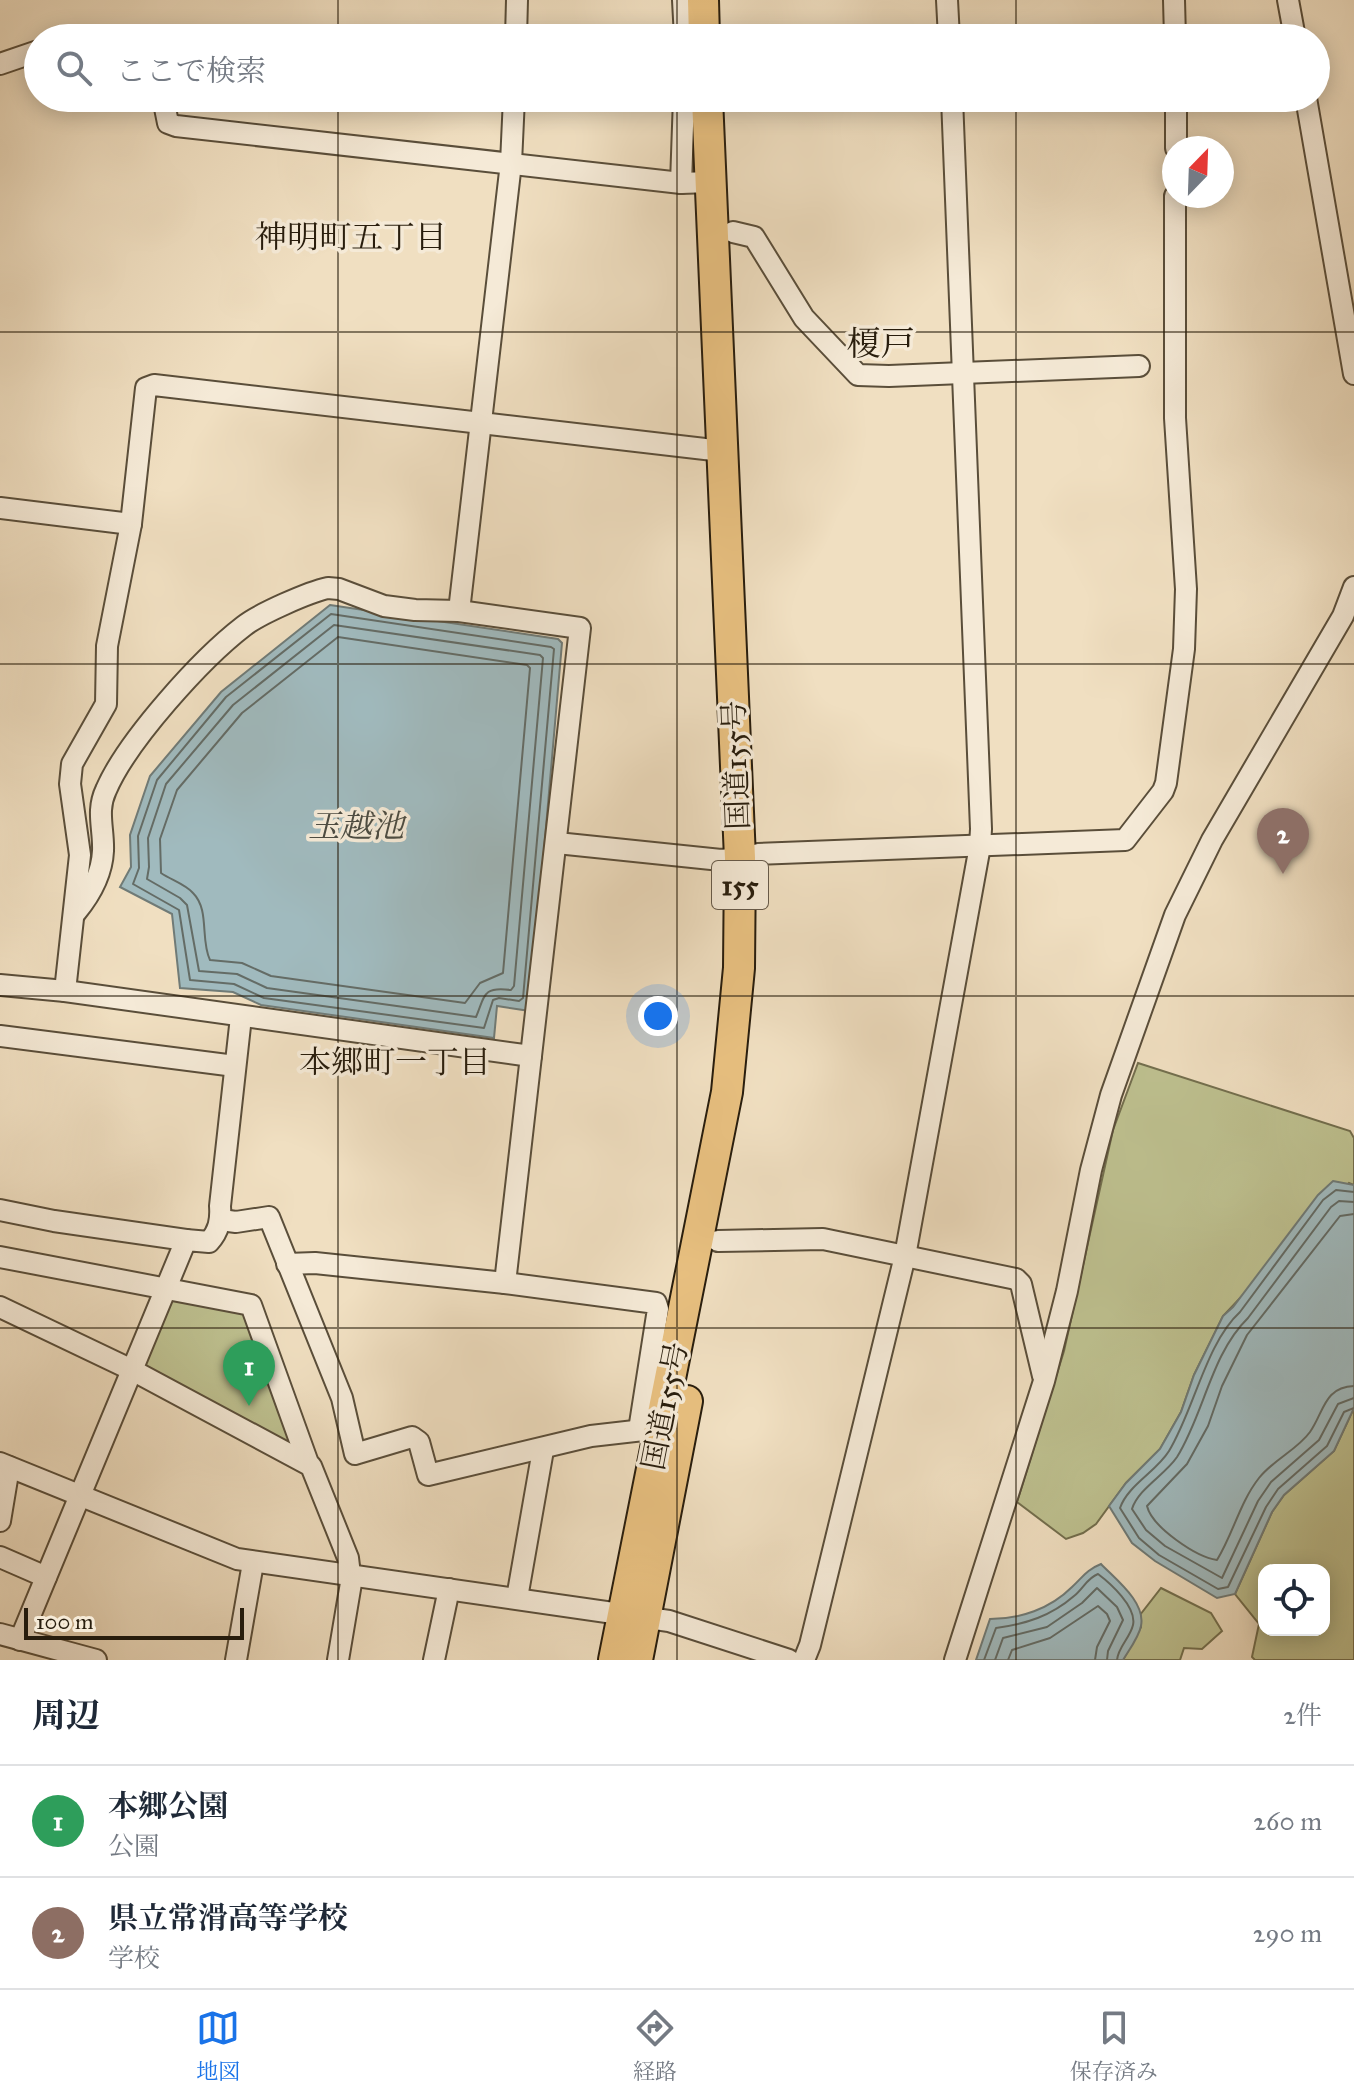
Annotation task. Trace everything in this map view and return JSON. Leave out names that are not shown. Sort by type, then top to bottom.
[{"type":"highway","points":[[703,0],[704,24]]},
{"type":"highway","points":[[723,0],[724,24]]},
{"type":"highway","name":"国道155号","points":[[637,1660],[634,1616],[650,1429],[729,1081],[749,856],[722,451],[696,182],[705,112]]},
{"type":"highway","name":"国道155号","points":[[614,1660],[634,1616],[718,1241],[746,1094],[756,1018],[728,112]]},
{"type":"street","points":[[516,24],[517,0]]},
{"type":"street","points":[[683,0],[684,24]]},
{"type":"street","points":[[947,0],[948,24]]},
{"type":"street","points":[[1174,0],[1175,24]]},
{"type":"street","points":[[1288,0],[1292,24]]},
{"type":"street","points":[[0,64],[24,56]]},
{"type":"street","points":[[166,112],[168,123],[176,126],[696,182],[686,112]]},
{"type":"street","points":[[459,611],[511,163],[513,112]]},
{"type":"street","points":[[804,1660],[905,1256],[980,846],[953,112]]},
{"type":"street","points":[[1176,112],[1176,136]]},
{"type":"street","points":[[1309,112],[1354,374]]},
{"type":"street","points":[[557,843],[721,860],[749,856],[1125,840],[1166,783],[1184,649],[1185,604],[1175,418],[1175,208]]},
{"type":"street","points":[[733,232],[754,237],[804,318],[855,373],[889,376],[1139,366]]},
{"type":"street","points":[[65,991],[80,855],[70,784],[72,764],[106,704],[107,646],[131,524],[146,388],[154,385],[722,451]]},
{"type":"street","points":[[0,508],[131,524]]},
{"type":"street","points":[[955,1660],[1044,1381],[1111,1095],[1175,915],[1212,840],[1343,616],[1354,587]]},
{"type":"street","points":[[76,912],[99,871],[103,848],[100,808],[112,779],[174,695],[245,625],[262,614],[328,588],[339,589],[384,606],[459,611],[580,628],[505,1283]]},
{"type":"street","points":[[0,985],[65,991],[531,1056]]},
{"type":"street","points":[[0,1210],[54,1221],[209,1242],[221,1220],[241,1017]]},
{"type":"street","points":[[0,1036],[235,1066]]},
{"type":"street","points":[[221,1220],[236,1222],[269,1217],[287,1264],[342,1398],[355,1454],[412,1437],[419,1442],[428,1475],[543,1450],[591,1436],[650,1429],[656,1303],[505,1283],[315,1263],[287,1264]]},
{"type":"street","points":[[718,1241],[823,1239],[1019,1281],[1044,1381]]},
{"type":"street","points":[[20,1640],[186,1240]]},
{"type":"street","points":[[0,1257],[251,1305],[308,1463],[348,1558],[351,1574],[338,1660]]},
{"type":"street","points":[[0,1307],[132,1370],[308,1463]]},
{"type":"street","points":[[517,1598],[543,1450]]},
{"type":"street","points":[[0,1521],[4,1465],[253,1563],[351,1574],[669,1621],[789,1660]]},
{"type":"street","points":[[0,1557],[46,1577]]},
{"type":"street","points":[[236,1660],[253,1563]]},
{"type":"street","points":[[434,1660],[449,1589]]},
{"type":"street","points":[[0,1634],[96,1660]]},
{"type":"green space","points":[[1138,1063],[1350,1131],[1354,1138],[1354,1185],[1349,1183],[1223,1316],[1194,1375],[1181,1412],[1160,1449],[1126,1483],[1096,1524],[1066,1539],[1017,1502],[1064,1351],[1113,1130]]},
{"type":"green space","points":[[175,1297],[241,1309],[298,1442],[290,1446],[146,1370],[143,1363],[169,1301]]},
{"type":"green space","points":[[1354,1408],[1354,1660],[1255,1660],[1252,1657],[1258,1629],[1258,1636],[1330,1636],[1330,1564],[1258,1564],[1258,1623],[1235,1594],[1272,1512],[1284,1495],[1334,1451]]},
{"type":"green space","points":[[1161,1588],[1211,1613],[1222,1631],[1202,1649],[1184,1648],[1180,1660],[1123,1660],[1141,1627],[1140,1615]]},
{"type":"water","name":"玉越池","points":[[330,605],[558,639],[562,643],[530,1011],[497,1006],[494,1038],[261,1005],[233,992],[180,988],[172,914],[120,887],[131,867],[130,835],[150,776],[221,692]]},
{"type":"water","points":[[1333,1181],[1354,1185],[1354,1408],[1334,1451],[1284,1495],[1272,1512],[1235,1594],[1217,1598],[1155,1561],[1132,1543],[1109,1506],[1126,1483],[1160,1449],[1181,1412],[1194,1375],[1223,1316],[1318,1195]]},
{"type":"water","points":[[1101,1564],[1139,1608],[1141,1626],[1123,1660],[976,1660],[990,1619],[1023,1615],[1044,1607]]},
{"type":"place","name":"県立常滑高等学校","points":[[1283,874]]},
{"type":"place","name":"本郷公園","points":[[249,1406]]},
{"type":"district","name":"神明町五丁目","points":[[351,237]]},
{"type":"district","name":"榎戸","points":[[881,343]]},
{"type":"district","name":"本郷町一丁目","points":[[395,1062]]}]
